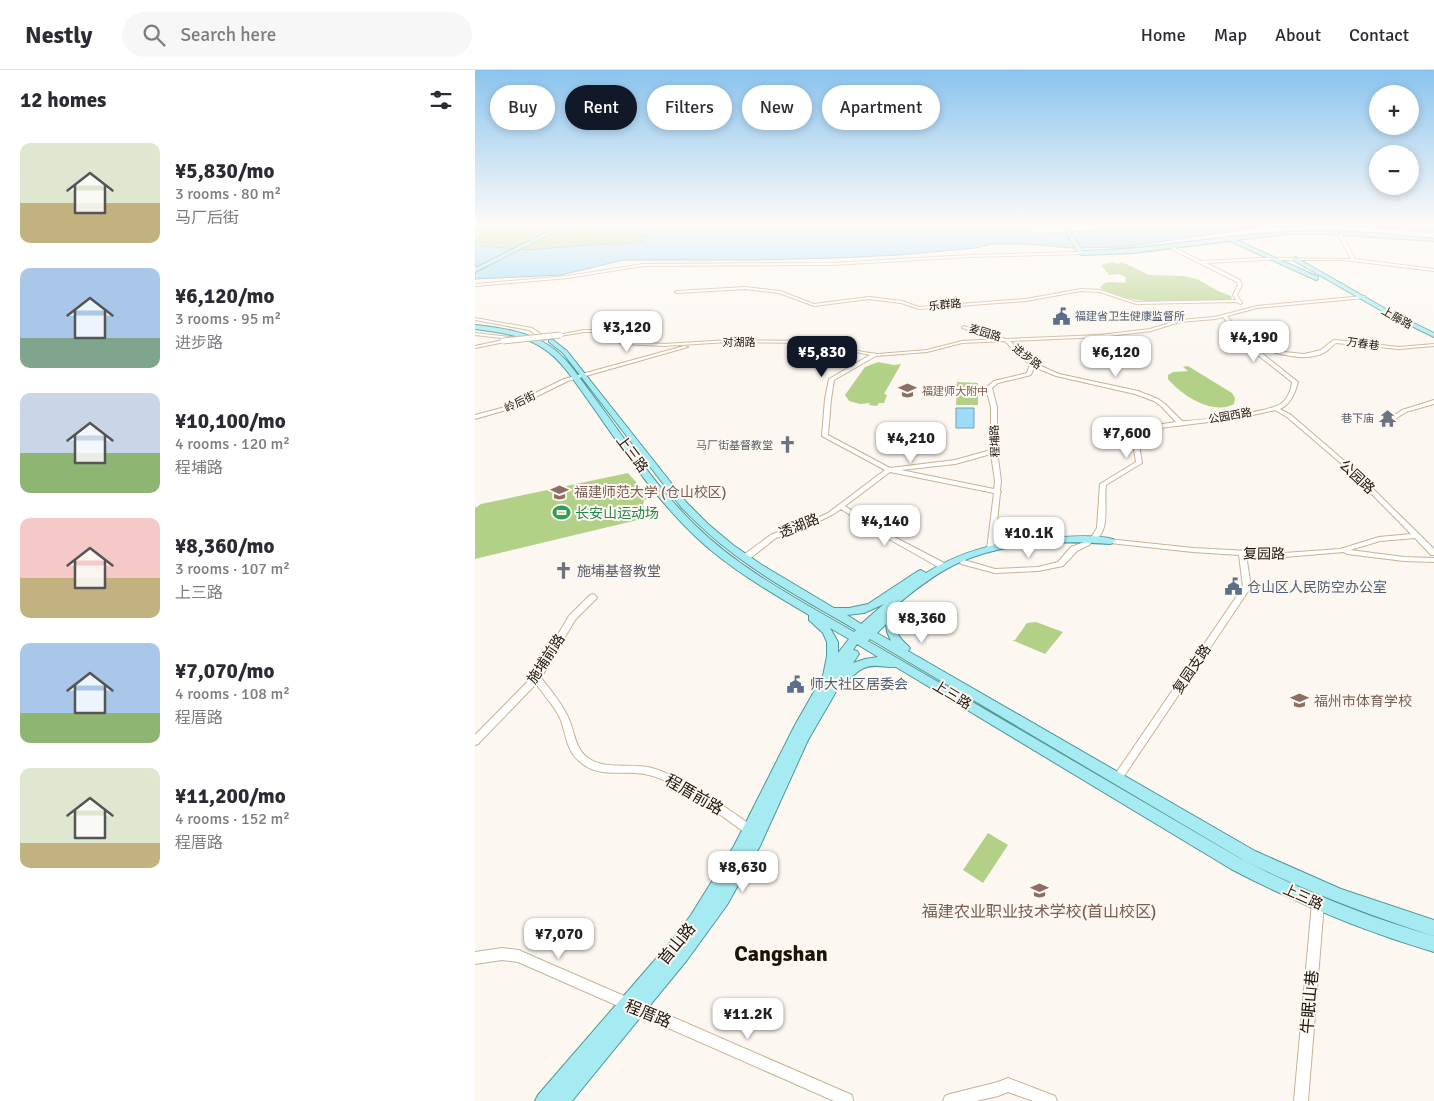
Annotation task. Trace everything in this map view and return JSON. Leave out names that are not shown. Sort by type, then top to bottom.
[{"type":"main road","points":[[1304,272],[1327,283],[1350,290]]},
{"type":"main road","points":[[1310,272],[1350,290]]},
{"type":"main road","points":[[1316,272],[1350,290]]},
{"type":"main road","name":"上藤路","points":[[1350,290],[1389,315],[1434,337]]},
{"type":"main road","points":[[475,323],[529,338],[544,340]]},
{"type":"main road","points":[[475,332],[505,332],[544,340]]},
{"type":"main road","name":"上三路","points":[[544,340],[579,376],[684,505],[705,526],[745,558],[829,610],[914,673],[1210,849],[1271,882],[1318,904],[1379,927],[1434,944]]},
{"type":"main road","name":"上三路","points":[[579,376],[641,467],[688,524],[732,562],[796,603],[944,677],[1230,844],[1290,876],[1354,903],[1434,928]]},
{"type":"main road","points":[[829,610],[854,612],[867,610],[920,574],[958,559],[991,550],[1043,541],[1110,541]]},
{"type":"main road","points":[[862,636],[934,579],[964,562],[998,552],[1090,541]]},
{"type":"main road","points":[[862,636],[906,592],[943,566]]},
{"type":"main road","points":[[796,603],[824,628],[832,640],[834,653],[824,684]]},
{"type":"main road","points":[[894,611],[891,626],[893,637],[899,645],[935,668],[944,677]]},
{"type":"main road","name":"首山路","points":[[561,1101],[703,910],[750,830],[784,756],[824,684],[862,636]]},
{"type":"main road","name":"首山路","points":[[544,1101],[688,948],[722,900],[755,841],[792,761],[862,636]]},
{"type":"main road","points":[[822,706],[844,677],[861,664],[875,661],[885,662],[914,673]]},
{"type":"street","points":[[475,285],[568,277],[595,272]]},
{"type":"street","points":[[1222,272],[1239,281],[1241,285],[1235,294],[1247,309]]},
{"type":"street","name":"乐群路","points":[[677,292],[745,288],[779,291],[800,301],[821,305],[871,298],[902,302],[916,307],[971,302],[1027,300],[1083,290],[1100,291],[1136,303],[1238,300]]},
{"type":"street","name":"对湖路","points":[[475,347],[505,332],[560,335],[584,331],[601,331],[622,343],[664,345],[729,341],[815,342],[874,355],[921,352],[959,342],[1115,335],[1151,330],[1180,322],[1212,319],[1247,309],[1293,302],[1363,297]]},
{"type":"street","points":[[1224,316],[1250,347],[1295,382],[1286,401],[1275,408]]},
{"type":"street","points":[[475,323],[530,329],[544,340]]},
{"type":"street","name":"麦园路","points":[[964,327],[1006,340]]},
{"type":"street","points":[[475,332],[530,340],[544,340]]},
{"type":"street","name":"万春巷","points":[[1241,336],[1269,350],[1296,354],[1323,351],[1335,341],[1393,348],[1434,345]]},
{"type":"street","name":"进步路","points":[[1006,340],[1033,363],[1065,377],[1153,398],[1165,405],[1183,424]]},
{"type":"street","name":"岭后街","points":[[475,417],[511,407],[562,381],[695,344]]},
{"type":"street","points":[[664,345],[671,348],[666,353]]},
{"type":"street","points":[[874,355],[832,380],[828,399],[825,436],[889,470],[997,492]]},
{"type":"street","name":"程埔路","points":[[991,550],[997,492],[994,451],[995,409],[989,387],[996,382],[1029,374],[1033,363]]},
{"type":"street","points":[[1384,424],[1406,410],[1434,402]]},
{"type":"street","name":"公园西路","points":[[1090,541],[1098,536],[1101,528],[1101,494],[1103,484],[1139,463],[1135,438],[1137,432],[1171,423],[1183,424],[1275,408]]},
{"type":"street","name":"公园路","points":[[1275,408],[1289,416],[1345,465],[1434,553]]},
{"type":"street","name":"透湖路","points":[[745,558],[771,538],[816,521],[889,470],[955,462],[994,451]]},
{"type":"street","points":[[840,506],[863,522],[943,566]]},
{"type":"street","name":"复园路","points":[[1110,541],[1242,554],[1284,555],[1340,551],[1379,539],[1415,536]]},
{"type":"street","points":[[964,562],[995,571],[1038,569],[1060,564],[1074,549],[1090,541]]},
{"type":"street","points":[[1340,551],[1404,559],[1434,560]]},
{"type":"street","name":"复园支路","points":[[1117,779],[1247,587],[1242,554]]},
{"type":"street","name":"施埔前路","points":[[475,741],[536,678],[572,618],[593,597]]},
{"type":"street","name":"程厝前路","points":[[536,678],[565,719],[573,749],[589,764],[608,770],[645,770],[671,780],[690,789],[750,830]]},
{"type":"street","name":"牛眠山巷","points":[[1301,1101],[1318,904]]},
{"type":"street","name":"程厝路","points":[[475,958],[502,954],[519,956],[631,1007],[847,1100]]},
{"type":"street","points":[[950,1101],[1008,1085],[1050,1101]]},
{"type":"green space","points":[[1107,272],[1143,272],[1149,275],[1183,276],[1197,279],[1231,296],[1232,300],[1165,302],[1132,299],[1100,288],[1108,282],[1125,283],[1126,277],[1119,274],[1109,275]]},
{"type":"green space","points":[[878,362],[894,365],[901,364],[884,394],[887,395],[884,403],[879,403],[877,406],[869,405],[870,403],[860,404],[849,401],[845,395],[865,367]]},
{"type":"green space","points":[[1188,366],[1232,393],[1235,398],[1234,404],[1226,407],[1207,406],[1189,397],[1168,379],[1168,375],[1173,372],[1188,371],[1183,367]]},
{"type":"green space","points":[[957,382],[978,383],[978,405],[956,405]]},
{"type":"green space","name":"长安山运动场","points":[[628,473],[651,499],[644,500],[643,505],[650,517],[475,559],[475,508],[481,504]]},
{"type":"green space","points":[[1036,622],[1063,632],[1045,654],[1012,640],[1015,640],[1027,623]]},
{"type":"green space","points":[[988,833],[1008,845],[983,883],[963,870]]},
{"type":"water","points":[[475,272],[573,272],[561,275],[475,279]]},
{"type":"water","points":[[956,408],[974,408],[974,428],[956,428]]},
{"type":"place","name":"福建省卫生健康监督所","points":[[1061,316]]},
{"type":"place","name":"福建师大附中","points":[[908,391]]},
{"type":"place","name":"巷下庙","points":[[1388,418]]},
{"type":"place","name":"马厂街基督教堂","points":[[787,445]]},
{"type":"place","name":"福建师范大学 (仓山校区)","points":[[560,492]]},
{"type":"place","name":"长安山运动场","points":[[561,513]]},
{"type":"place","name":"施埔基督教堂","points":[[563,571]]},
{"type":"place","name":"仓山区人民防空办公室","points":[[1233,587]]},
{"type":"place","name":"师大社区居委会","points":[[796,684]]},
{"type":"place","name":"福州市体育学校","points":[[1300,701]]},
{"type":"place","name":"福建农业职业技术学校(首山校区)","points":[[1039,890]]},
{"type":"district","name":"Cangshan","points":[[781,953]]}]
